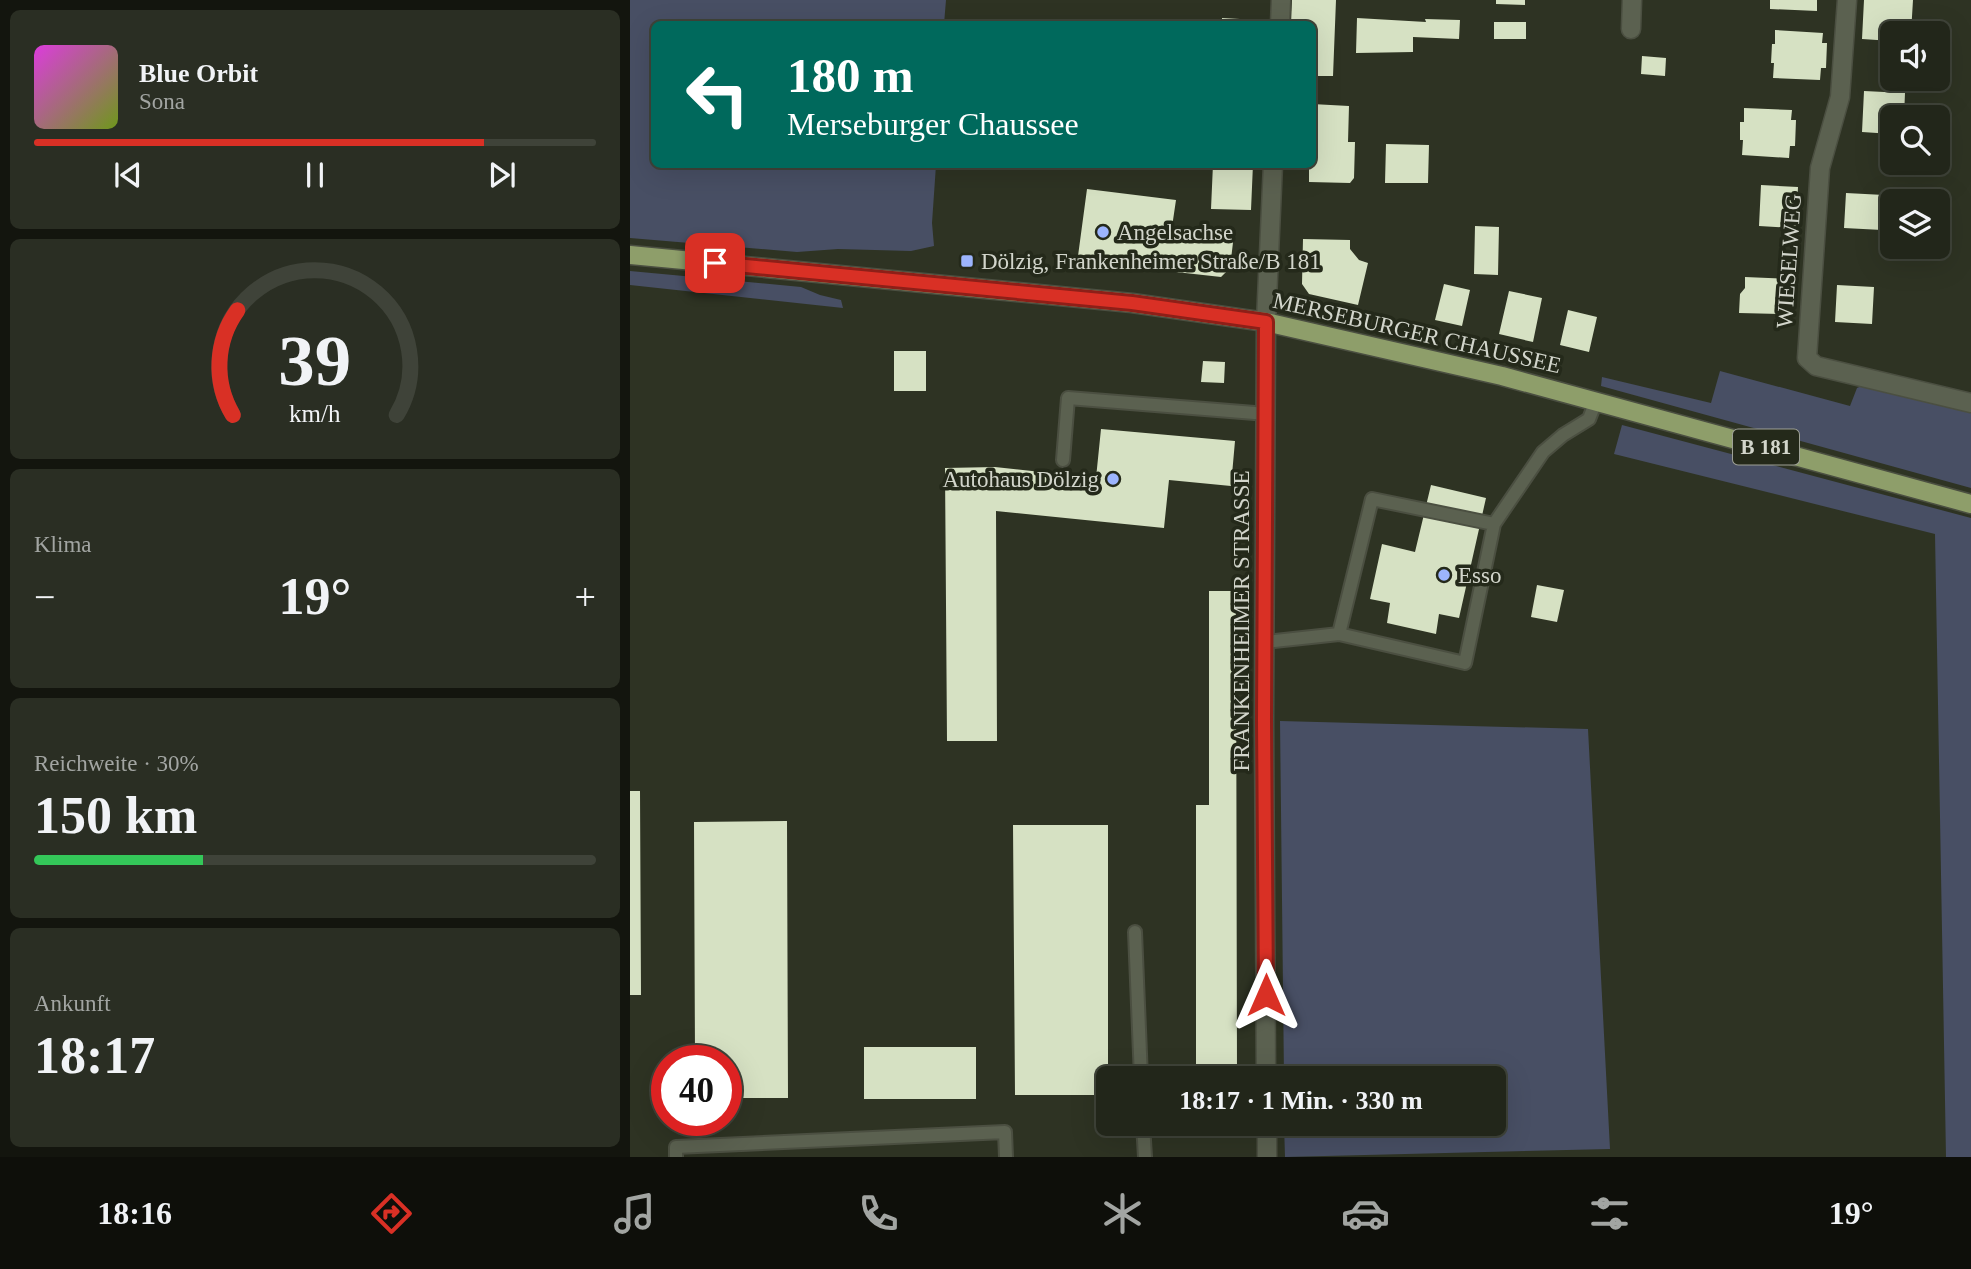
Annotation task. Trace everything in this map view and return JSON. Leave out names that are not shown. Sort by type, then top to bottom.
[{"type":"main road","name":"MERSEBURGER CHAUSSEE","points":[[630,255],[1132,303],[1266,322],[1422,357],[1595,401],[1971,504]]},
{"type":"street","points":[[1280,21],[1281,0]]},
{"type":"street","points":[[1631,29],[1632,0]]},
{"type":"street","name":"WIESELWEG","points":[[1847,0],[1840,97],[1820,168],[1807,358],[1816,366],[1971,403]]},
{"type":"street","name":"FRANKENHEIMER STRASSE","points":[[1266,1066],[1266,322],[1273,168]]},
{"type":"street","points":[[1267,1136],[1267,1157]]},
{"type":"lane","points":[[1063,460],[1068,398],[1267,414]]},
{"type":"lane","points":[[1266,642],[1339,634],[1465,663],[1494,524],[1544,452],[1563,435],[1589,419],[1595,401]]},
{"type":"lane","points":[[1339,634],[1371,499],[1494,524]]},
{"type":"lane","points":[[1135,932],[1141,1066]]},
{"type":"lane","points":[[676,1157],[676,1147],[1005,1132],[1006,1157]]},
{"type":"lane","points":[[1144,1136],[1145,1157]]},
{"type":"shaded area","points":[[630,0],[946,0],[944,21],[651,21],[651,168],[936,168],[932,223],[934,246],[911,251],[838,249],[797,252],[630,238]]},
{"type":"shaded area","points":[[630,271],[801,287],[841,300],[843,308],[630,285]]},
{"type":"shaded area","points":[[1720,371],[1850,406],[1857,388],[1866,384],[1971,410],[1971,488],[1601,386],[1602,377],[1711,403]]},
{"type":"shaded area","points":[[1622,425],[1971,518],[1971,1157],[1946,1157],[1935,534],[1614,454]]},
{"type":"shaded area","points":[[1280,721],[1588,729],[1610,1149],[1285,1157],[1284,1136],[1506,1136],[1506,1066],[1284,1066]]},
{"type":"building","points":[[1292,0],[1336,0],[1333,76],[1316,76],[1316,21],[1291,21]]},
{"type":"building","points":[[1496,0],[1525,0],[1525,5],[1496,4]]},
{"type":"building","points":[[1770,0],[1817,0],[1817,11],[1770,9]]},
{"type":"building","points":[[1864,0],[1913,0],[1912,21],[1880,21],[1880,40],[1862,39]]},
{"type":"building","points":[[1222,18],[1258,20],[1258,21],[1222,21]]},
{"type":"building","points":[[1357,18],[1426,22],[1425,19],[1460,20],[1459,39],[1413,37],[1413,52],[1356,53]]},
{"type":"building","points":[[1494,22],[1526,22],[1526,39],[1494,39]]},
{"type":"building","points":[[1775,30],[1823,33],[1822,43],[1827,43],[1826,68],[1821,68],[1820,80],[1773,78],[1774,63],[1771,63]]},
{"type":"building","points":[[1642,56],[1666,58],[1665,76],[1641,74]]},
{"type":"building","points":[[1864,91],[1905,93],[1904,105],[1880,105],[1880,133],[1862,132]]},
{"type":"building","points":[[1316,104],[1349,106],[1348,142],[1355,142],[1354,178],[1350,183],[1309,182],[1309,168],[1316,168]]},
{"type":"building","points":[[1744,108],[1792,110],[1791,120],[1796,120],[1795,146],[1790,146],[1789,158],[1742,155],[1740,122],[1744,122]]},
{"type":"building","points":[[1386,144],[1429,145],[1428,183],[1385,183]]},
{"type":"building","points":[[1213,168],[1253,168],[1251,210],[1211,209]]},
{"type":"building","points":[[1761,185],[1798,187],[1796,228],[1759,226]]},
{"type":"building","points":[[1087,189],[1176,200],[1172,227],[1234,234],[1230,268],[1221,277],[1078,256]]},
{"type":"building","points":[[1846,193],[1880,195],[1880,230],[1844,228]]},
{"type":"building","points":[[1475,226],[1499,227],[1498,275],[1474,274]]},
{"type":"building","points":[[1303,239],[1350,240],[1350,249],[1359,260],[1368,263],[1358,305],[1309,294],[1302,284]]},
{"type":"building","points":[[1745,277],[1794,279],[1793,298],[1785,303],[1785,314],[1739,313],[1740,294],[1745,288]]},
{"type":"building","points":[[1444,284],[1470,290],[1462,326],[1435,320]]},
{"type":"building","points":[[1837,285],[1874,287],[1872,324],[1835,322]]},
{"type":"building","points":[[1509,291],[1542,298],[1533,342],[1499,334]]},
{"type":"building","points":[[1568,310],[1597,317],[1589,352],[1560,345]]},
{"type":"building","points":[[894,351],[926,351],[926,391],[894,391]]},
{"type":"building","points":[[1203,361],[1225,362],[1224,383],[1201,382]]},
{"type":"building","points":[[1101,429],[1235,441],[1231,486],[1169,480],[1164,528],[996,511],[997,741],[947,741],[945,468],[995,467],[1096,478]]},
{"type":"building","points":[[1431,485],[1486,498],[1459,618],[1439,614],[1436,634],[1387,623],[1390,603],[1370,599],[1382,544],[1415,552]]},
{"type":"building","points":[[1537,585],[1564,590],[1557,622],[1531,617]]},
{"type":"building","points":[[1209,591],[1236,591],[1237,1066],[1196,1066],[1196,805],[1209,805]]},
{"type":"building","points":[[630,791],[640,791],[641,995],[630,995]]},
{"type":"building","points":[[787,821],[788,1098],[742,1098],[742,1045],[695,1045],[694,822]]},
{"type":"building","points":[[1013,825],[1108,825],[1108,1066],[1096,1066],[1096,1095],[1015,1095]]},
{"type":"building","points":[[864,1047],[976,1047],[976,1099],[864,1099]]},
{"type":"place","name":"Angelsachse","points":[[1103,232]]},
{"type":"place","name":"Dölzig, Frankenheimer Straße/B 181","points":[[967,261]]},
{"type":"place","name":"Autohaus Dölzig","points":[[1113,479]]},
{"type":"place","name":"Esso","points":[[1444,575]]},
{"type":"route","points":[[715,263],[1132,303],[1266,322],[1266,995]]}]
